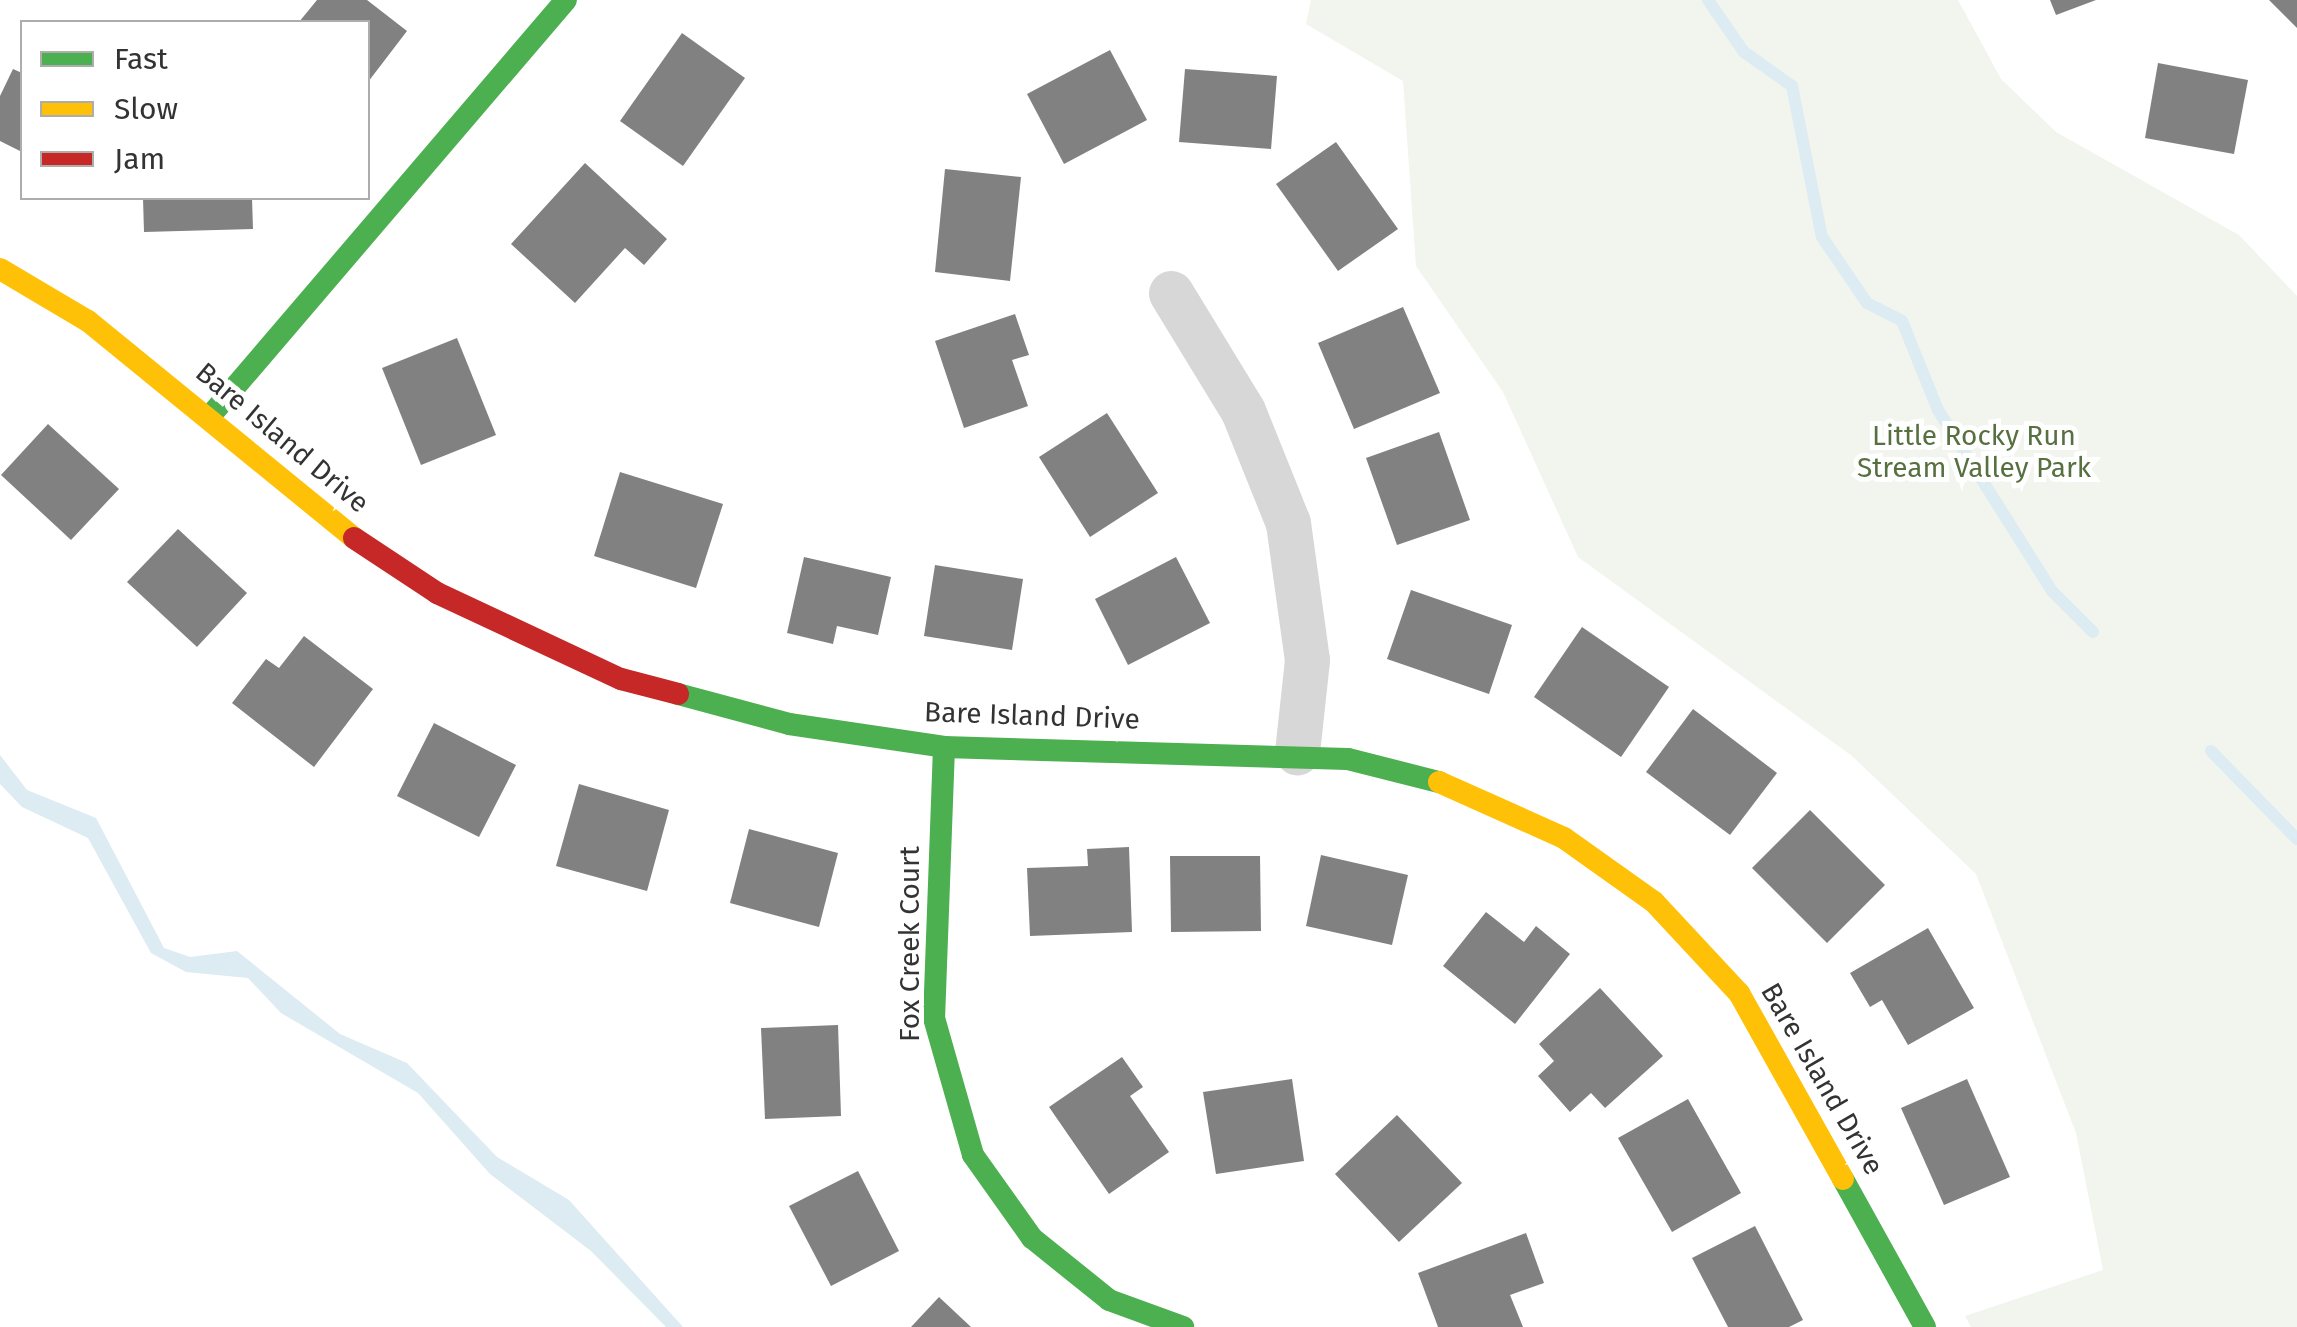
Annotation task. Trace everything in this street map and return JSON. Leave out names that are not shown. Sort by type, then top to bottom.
[{"type":"street","points":[[211,415],[566,0]]},
{"type":"street","name":"Bare Island Drive","points":[[0,269],[88,321],[211,415],[336,525],[533,644],[711,707],[944,747],[1297,752],[1416,774],[1506,807],[1654,902],[1739,993],[1784,1060],[1926,1327]]},
{"type":"street","points":[[1170,293],[1242,411],[1288,523],[1307,660],[1297,752]]},
{"type":"street","name":"Fox Creek Court","points":[[944,747],[934,1018],[959,1121],[1013,1216],[1069,1272],[1132,1312],[1183,1327]]},
{"type":"green space","name":"Little Rocky Run Stream Valley Park","points":[[1311,0],[1958,0],[2001,79],[2056,132],[2239,235],[2297,296],[2297,1327],[1971,1327],[1965,1316],[2103,1270],[2076,1133],[1976,874],[1852,756],[1578,557],[1503,392],[1416,266],[1403,81],[1306,24]]},
{"type":"shaded area","points":[[0,755],[27,790],[96,818],[164,948],[190,957],[237,951],[340,1034],[407,1063],[497,1157],[569,1200],[683,1327],[666,1327],[591,1251],[490,1174],[418,1093],[281,1013],[248,978],[186,972],[151,953],[88,838],[22,807],[0,784]]},
{"type":"building","points":[[317,0],[367,0],[407,31],[370,79],[370,20],[301,20]]},
{"type":"building","points":[[2050,0],[2096,0],[2056,15]]},
{"type":"building","points":[[2269,0],[2297,0],[2297,28]]},
{"type":"building","points":[[682,33],[745,78],[683,166],[620,121]]},
{"type":"building","points":[[1110,50],[1147,120],[1064,164],[1027,94]]},
{"type":"building","points":[[2158,63],[2248,80],[2234,154],[2145,138]]},
{"type":"building","points":[[13,69],[20,72],[20,151],[0,141],[0,96]]},
{"type":"building","points":[[1185,69],[1277,76],[1271,149],[1179,142]]},
{"type":"building","points":[[1336,142],[1398,229],[1338,271],[1276,184]]},
{"type":"building","points":[[585,163],[667,239],[644,265],[625,248],[575,303],[511,244]]},
{"type":"building","points":[[945,169],[1021,177],[1010,281],[935,272]]},
{"type":"building","points":[[143,200],[252,200],[253,229],[144,232]]},
{"type":"building","points":[[1403,307],[1440,393],[1354,429],[1318,343]]},
{"type":"building","points":[[1015,314],[1029,355],[1012,360],[1028,406],[964,428],[935,341]]},
{"type":"building","points":[[457,338],[496,435],[421,465],[382,368]]},
{"type":"building","points":[[1107,413],[1158,493],[1090,537],[1039,457]]},
{"type":"building","points":[[48,424],[119,489],[71,540],[1,475]]},
{"type":"building","points":[[1439,432],[1470,520],[1397,545],[1366,458]]},
{"type":"building","points":[[620,472],[723,504],[696,588],[594,556]]},
{"type":"building","points":[[178,529],[247,593],[197,647],[127,582]]},
{"type":"building","points":[[804,557],[891,577],[878,635],[837,626],[833,644],[787,633]]},
{"type":"building","points":[[1176,557],[1210,623],[1128,665],[1095,599]]},
{"type":"building","points":[[935,565],[1023,579],[1012,650],[924,636]]},
{"type":"building","points":[[1411,590],[1512,625],[1489,694],[1387,659]]},
{"type":"building","points":[[1582,627],[1669,687],[1621,757],[1534,697]]},
{"type":"building","points":[[304,636],[373,689],[314,767],[232,703],[266,659],[279,668]]},
{"type":"building","points":[[1693,709],[1777,773],[1730,835],[1646,772]]},
{"type":"building","points":[[434,723],[516,765],[479,837],[397,796]]},
{"type":"building","points":[[579,784],[669,810],[647,891],[556,866]]},
{"type":"building","points":[[1810,810],[1885,885],[1827,943],[1752,868]]},
{"type":"building","points":[[749,829],[838,853],[819,927],[730,903]]},
{"type":"building","points":[[1129,847],[1132,932],[1030,936],[1027,868],[1088,866],[1087,849]]},
{"type":"building","points":[[1321,855],[1408,875],[1392,945],[1306,926]]},
{"type":"building","points":[[1170,856],[1260,856],[1261,931],[1171,932]]},
{"type":"building","points":[[1486,912],[1524,942],[1536,926],[1570,954],[1515,1024],[1443,966]]},
{"type":"building","points":[[1928,928],[1974,1008],[1908,1045],[1882,1000],[1870,1007],[1850,973]]},
{"type":"building","points":[[1600,988],[1663,1056],[1605,1108],[1591,1093],[1570,1112],[1538,1076],[1554,1061],[1539,1044]]},
{"type":"building","points":[[838,1025],[841,1116],[765,1119],[761,1028]]},
{"type":"building","points":[[1122,1057],[1143,1087],[1130,1096],[1169,1152],[1109,1194],[1049,1107]]},
{"type":"building","points":[[1292,1079],[1304,1161],[1216,1174],[1203,1092]]},
{"type":"building","points":[[1967,1079],[2010,1177],[1944,1205],[1901,1108]]},
{"type":"building","points":[[1688,1099],[1741,1193],[1672,1232],[1618,1138]]},
{"type":"building","points":[[1397,1115],[1462,1183],[1399,1242],[1335,1174]]},
{"type":"building","points":[[858,1171],[899,1251],[831,1286],[789,1206]]},
{"type":"building","points":[[1755,1226],[1803,1320],[1789,1327],[1728,1327],[1692,1258]]},
{"type":"building","points":[[1526,1233],[1544,1283],[1510,1295],[1523,1327],[1438,1327],[1418,1273]]},
{"type":"building","points":[[939,1297],[971,1327],[911,1327]]},
{"type":"waterway","points":[[1708,0],[1744,52],[1792,86],[1822,237],[1867,303],[1902,321],[1938,410],[2052,591],[2093,632]]},
{"type":"waterway","points":[[2211,751],[2297,839]]},
{"type":"traffic: fast","points":[[211,415],[566,0]]},
{"type":"traffic: fast","points":[[678,694],[789,724],[944,747],[1348,759],[1439,782]]},
{"type":"traffic: fast","points":[[944,747],[934,1018],[973,1155],[1032,1238],[1109,1300],[1183,1327]]},
{"type":"traffic: fast","points":[[1843,1179],[1925,1327]]},
{"type":"traffic: slow","points":[[0,269],[88,321],[354,538]]},
{"type":"traffic: slow","points":[[1439,782],[1564,838],[1654,902],[1739,993],[1843,1179]]},
{"type":"traffic: jam","points":[[354,538],[437,593],[621,679],[678,694]]}]
